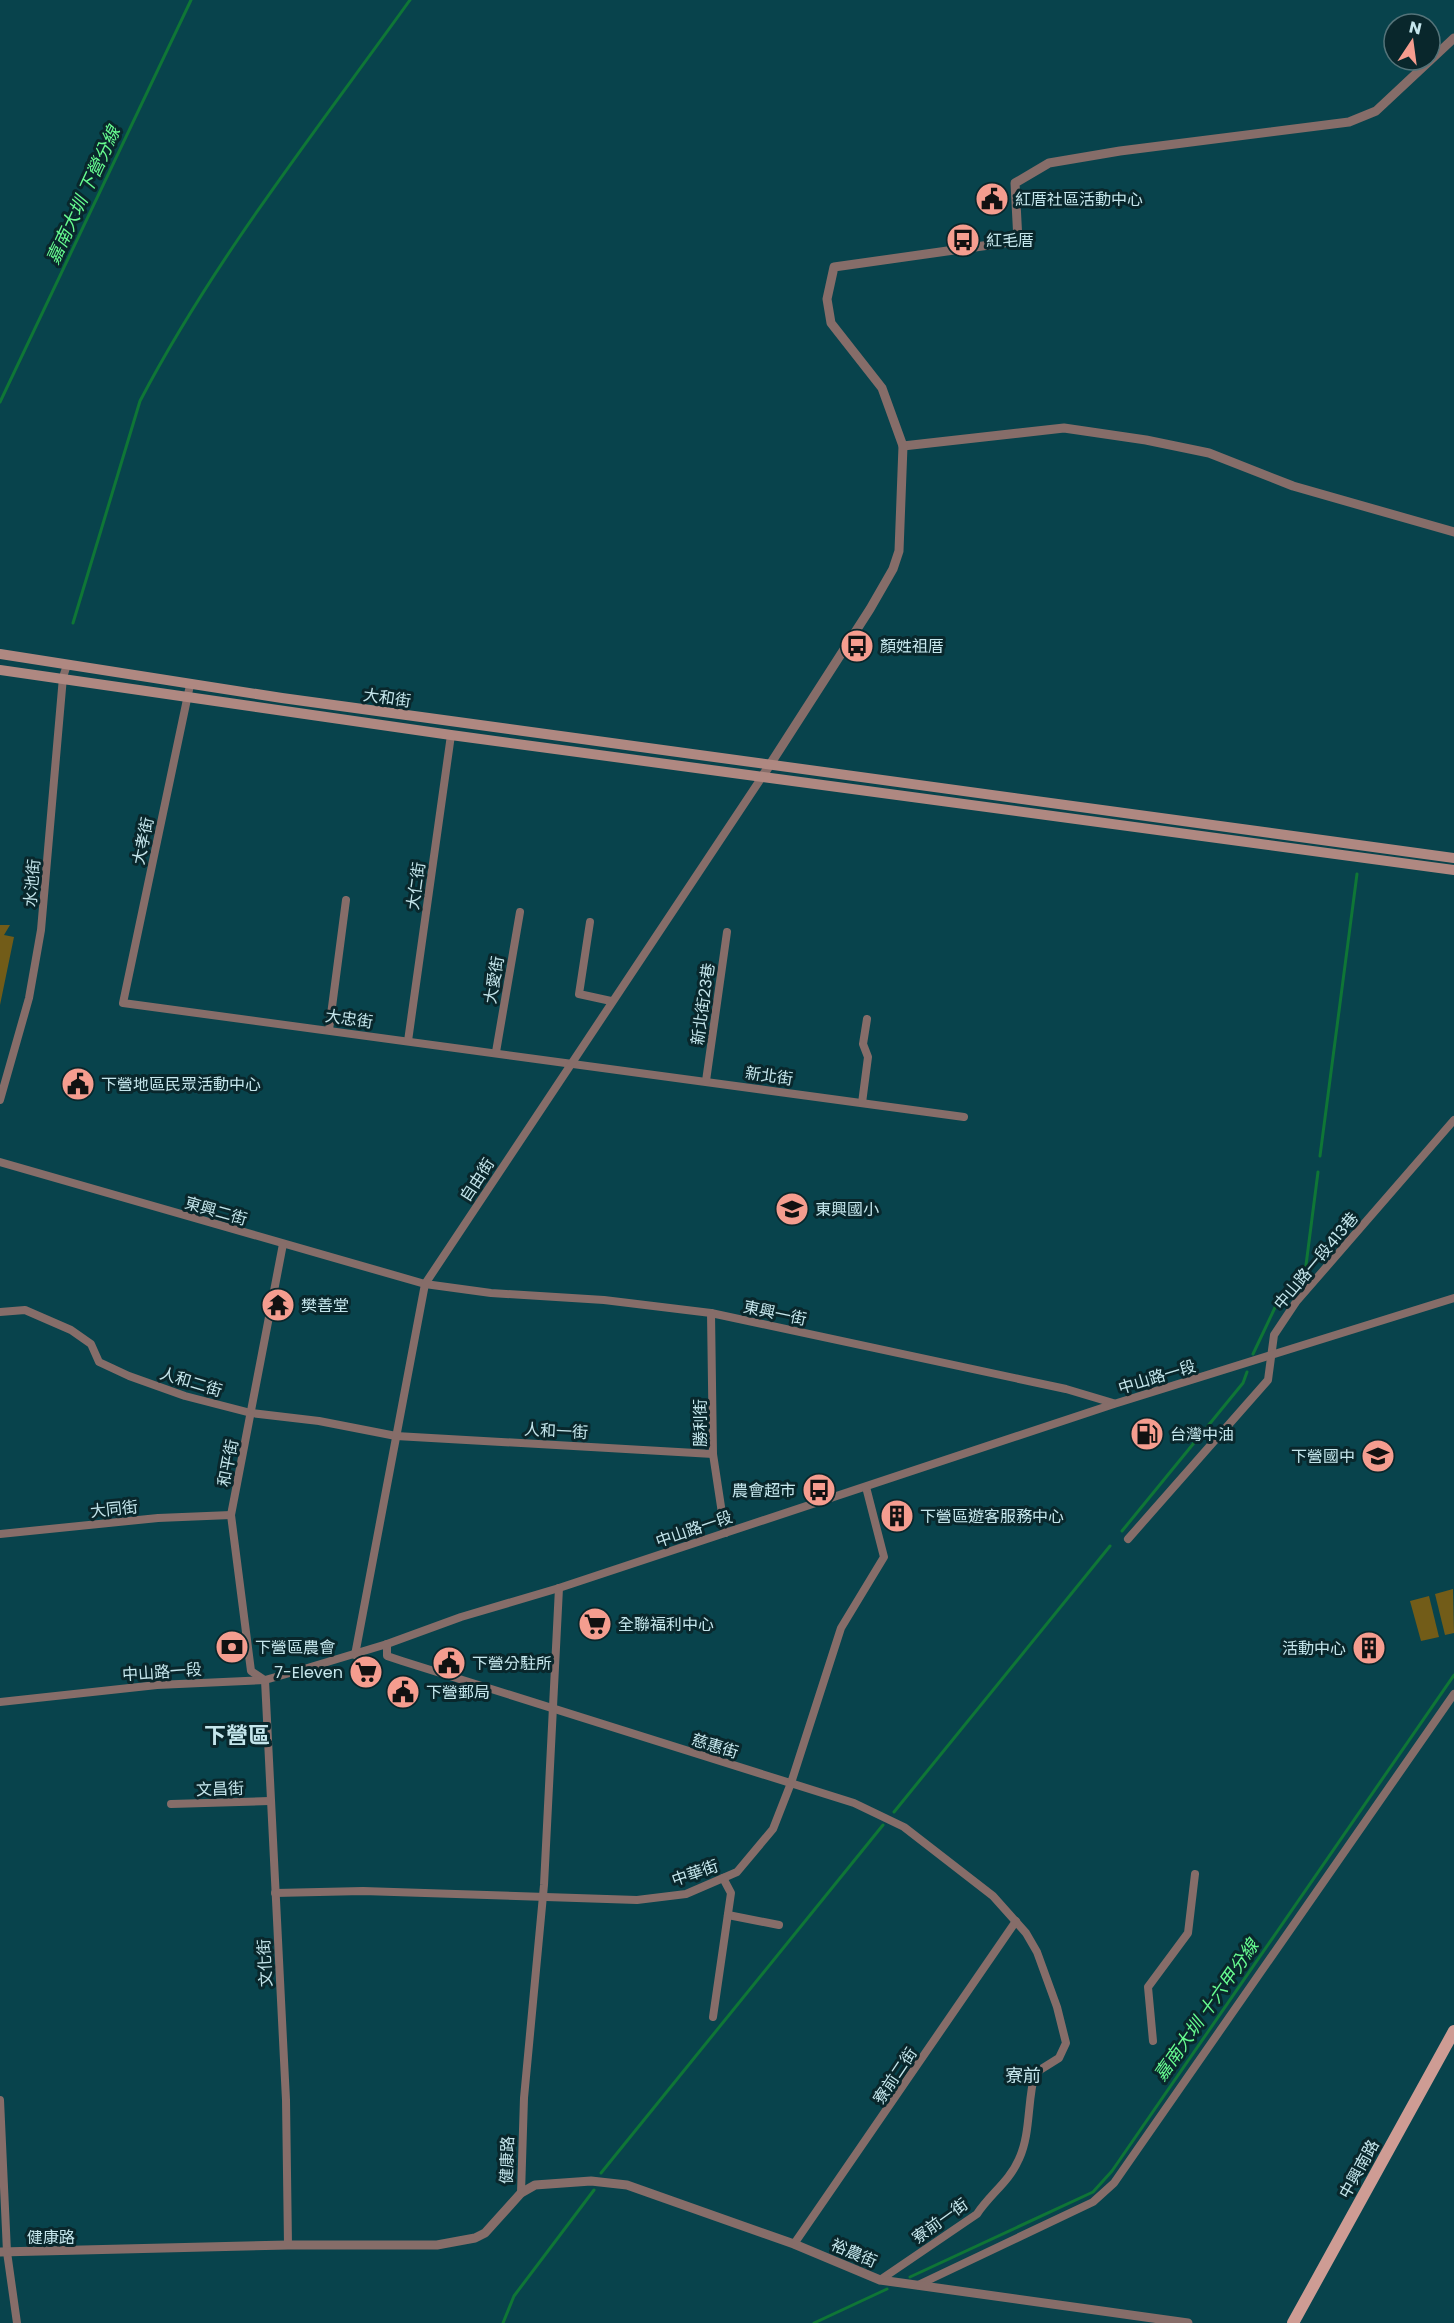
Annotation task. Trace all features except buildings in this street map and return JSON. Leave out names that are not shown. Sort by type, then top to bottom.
[{"type":"main road","name":"大和街","points":[[0,654],[190,685],[1454,858]]},
{"type":"main road","name":"大和街","points":[[0,670],[63,677],[451,735],[1454,870]]},
{"type":"main road","name":"中興南路","points":[[1293,2323],[1454,2031]]},
{"type":"street","points":[[762,777],[870,609],[896,563],[903,495],[903,446],[882,388],[831,323],[827,299],[834,267],[1018,241],[1015,183],[1049,163],[1120,151],[1349,122],[1376,111],[1454,38]]},
{"type":"street","points":[[903,446],[1064,428],[1146,440],[1209,453],[1293,486],[1454,532]]},
{"type":"street","name":"水池街","points":[[0,1100],[29,998],[41,930],[63,677],[67,665]]},
{"type":"street","name":"大孝街","points":[[123,1003],[190,685]]},
{"type":"street","name":"大仁街","points":[[408,1041],[451,735]]},
{"type":"street","name":"自由街","points":[[355,1655],[425,1284],[762,777]]},
{"type":"street","points":[[329,1030],[346,900]]},
{"type":"street","name":"大愛街","points":[[496,1052],[520,912]]},
{"type":"street","points":[[590,922],[579,994],[611,1001]]},
{"type":"street","name":"新北街23巷","points":[[706,1080],[727,932]]},
{"type":"street","name":"大忠街","points":[[123,1003],[571,1062]]},
{"type":"street","points":[[862,1102],[868,1057],[863,1044],[867,1019]]},
{"type":"street","name":"新北街","points":[[571,1062],[964,1117]]},
{"type":"street","name":"中山路一段413巷","points":[[1128,1539],[1268,1380],[1274,1335],[1296,1302],[1454,1119]]},
{"type":"street","name":"東興二街","points":[[0,1162],[425,1284]]},
{"type":"street","name":"和平街","points":[[265,1680],[250,1671],[231,1515],[283,1244]]},
{"type":"street","name":"東興一街","points":[[425,1284],[491,1293],[604,1300],[711,1313],[1065,1389],[1114,1404]]},
{"type":"street","name":"中山路一段","points":[[0,1702],[157,1685],[265,1680],[355,1655],[461,1617],[559,1588],[1114,1404],[1454,1298]]},
{"type":"street","name":"人和二街","points":[[0,1312],[25,1310],[71,1330],[90,1344],[99,1362],[129,1376],[185,1396],[251,1413],[396,1436]]},
{"type":"street","name":"勝利街","points":[[711,1313],[713,1454],[725,1533]]},
{"type":"street","name":"人和一街","points":[[396,1436],[713,1454]]},
{"type":"street","name":"中華街","points":[[275,1893],[363,1891],[416,1895],[543,1896],[637,1900],[686,1894],[737,1872],[773,1829],[791,1783],[841,1628],[884,1557],[866,1487]]},
{"type":"street","name":"大同街","points":[[0,1534],[158,1518],[231,1515]]},
{"type":"street","name":"健康路","points":[[3,2252],[437,2244],[475,2238],[494,2226],[521,2193],[524,2098],[543,1896],[559,1588]]},
{"type":"street","name":"慈惠街","points":[[387,1644],[387,1656],[854,1803],[904,1827],[993,1896],[1016,1921]]},
{"type":"street","name":"文化街","points":[[265,1680],[286,2100],[288,2245]]},
{"type":"street","points":[[917,2286],[1093,2202],[1113,2183],[1454,1694]]},
{"type":"street","name":"文昌街","points":[[171,1804],[270,1802]]},
{"type":"street","points":[[1153,2041],[1148,1987],[1188,1933],[1196,1874]]},
{"type":"street","points":[[713,2018],[731,1893],[723,1878]]},
{"type":"street","points":[[728,1915],[779,1925]]},
{"type":"street","name":"寮前二街","points":[[794,2244],[1016,1921]]},
{"type":"street","name":"寮前一街","points":[[880,2280],[977,2214],[986,2199],[1007,2181],[1020,2158],[1035,2073],[1059,2058],[1066,2043],[1057,2007],[1037,1952],[1016,1921]]},
{"type":"street","points":[[0,2100],[3,2252],[17,2323]]},
{"type":"street","name":"裕農街","points":[[521,2193],[535,2185],[566,2182],[591,2181],[627,2185],[794,2244],[880,2280],[1188,2323]]},
{"type":"shaded area","points":[[0,925],[10,925],[4,935],[14,937],[0,1005]]},
{"type":"shaded area","points":[[1453,1589],[1454,1633],[1445,1635],[1435,1594]]},
{"type":"shaded area","points":[[1429,1596],[1439,1637],[1421,1641],[1410,1601]]},
{"type":"waterway","name":"嘉南大圳 下營分線","points":[[0,402],[191,0]]},
{"type":"waterway","points":[[73,623],[140,401],[169,348],[234,246],[410,0]]},
{"type":"waterway","points":[[1320,1156],[1357,874]]},
{"type":"waterway","points":[[1253,1354],[1280,1297],[1301,1277],[1306,1265],[1318,1172]]},
{"type":"waterway","points":[[1122,1531],[1243,1383],[1247,1372]]},
{"type":"waterway","points":[[894,1812],[1110,1546]]},
{"type":"waterway","name":"嘉南大圳 十六甲分線","points":[[910,2277],[1093,2192],[1112,2171],[1454,1675]]},
{"type":"waterway","points":[[601,2173],[883,1825]]},
{"type":"waterway","points":[[503,2323],[514,2296],[594,2190]]},
{"type":"waterway","name":"嘉南大圳 十六甲分線","points":[[814,2323],[887,2289]]},
{"type":"place","name":"紅厝社區活動中心","points":[[992,199]]},
{"type":"place","name":"紅毛厝","points":[[963,240]]},
{"type":"place","name":"顏姓祖厝","points":[[857,646]]},
{"type":"place","name":"下營地區民眾活動中心","points":[[78,1084]]},
{"type":"place","name":"東興國小","points":[[792,1209]]},
{"type":"place","name":"樊善堂","points":[[278,1305]]},
{"type":"place","name":"台灣中油","points":[[1147,1434]]},
{"type":"place","name":"下營國中","points":[[1378,1456]]},
{"type":"place","name":"農會超市","points":[[819,1490]]},
{"type":"place","name":"下營區遊客服務中心","points":[[897,1516]]},
{"type":"place","name":"全聯福利中心","points":[[595,1624]]},
{"type":"place","name":"下營區農會","points":[[232,1647]]},
{"type":"place","name":"活動中心","points":[[1369,1648]]},
{"type":"place","name":"下營分駐所","points":[[449,1663]]},
{"type":"place","name":"7-Eleven","points":[[366,1672]]},
{"type":"place","name":"下營郵局","points":[[403,1692]]},
{"type":"district","name":"下營區","points":[[237,1735]]},
{"type":"district","name":"寮前","points":[[1023,2075]]}]
